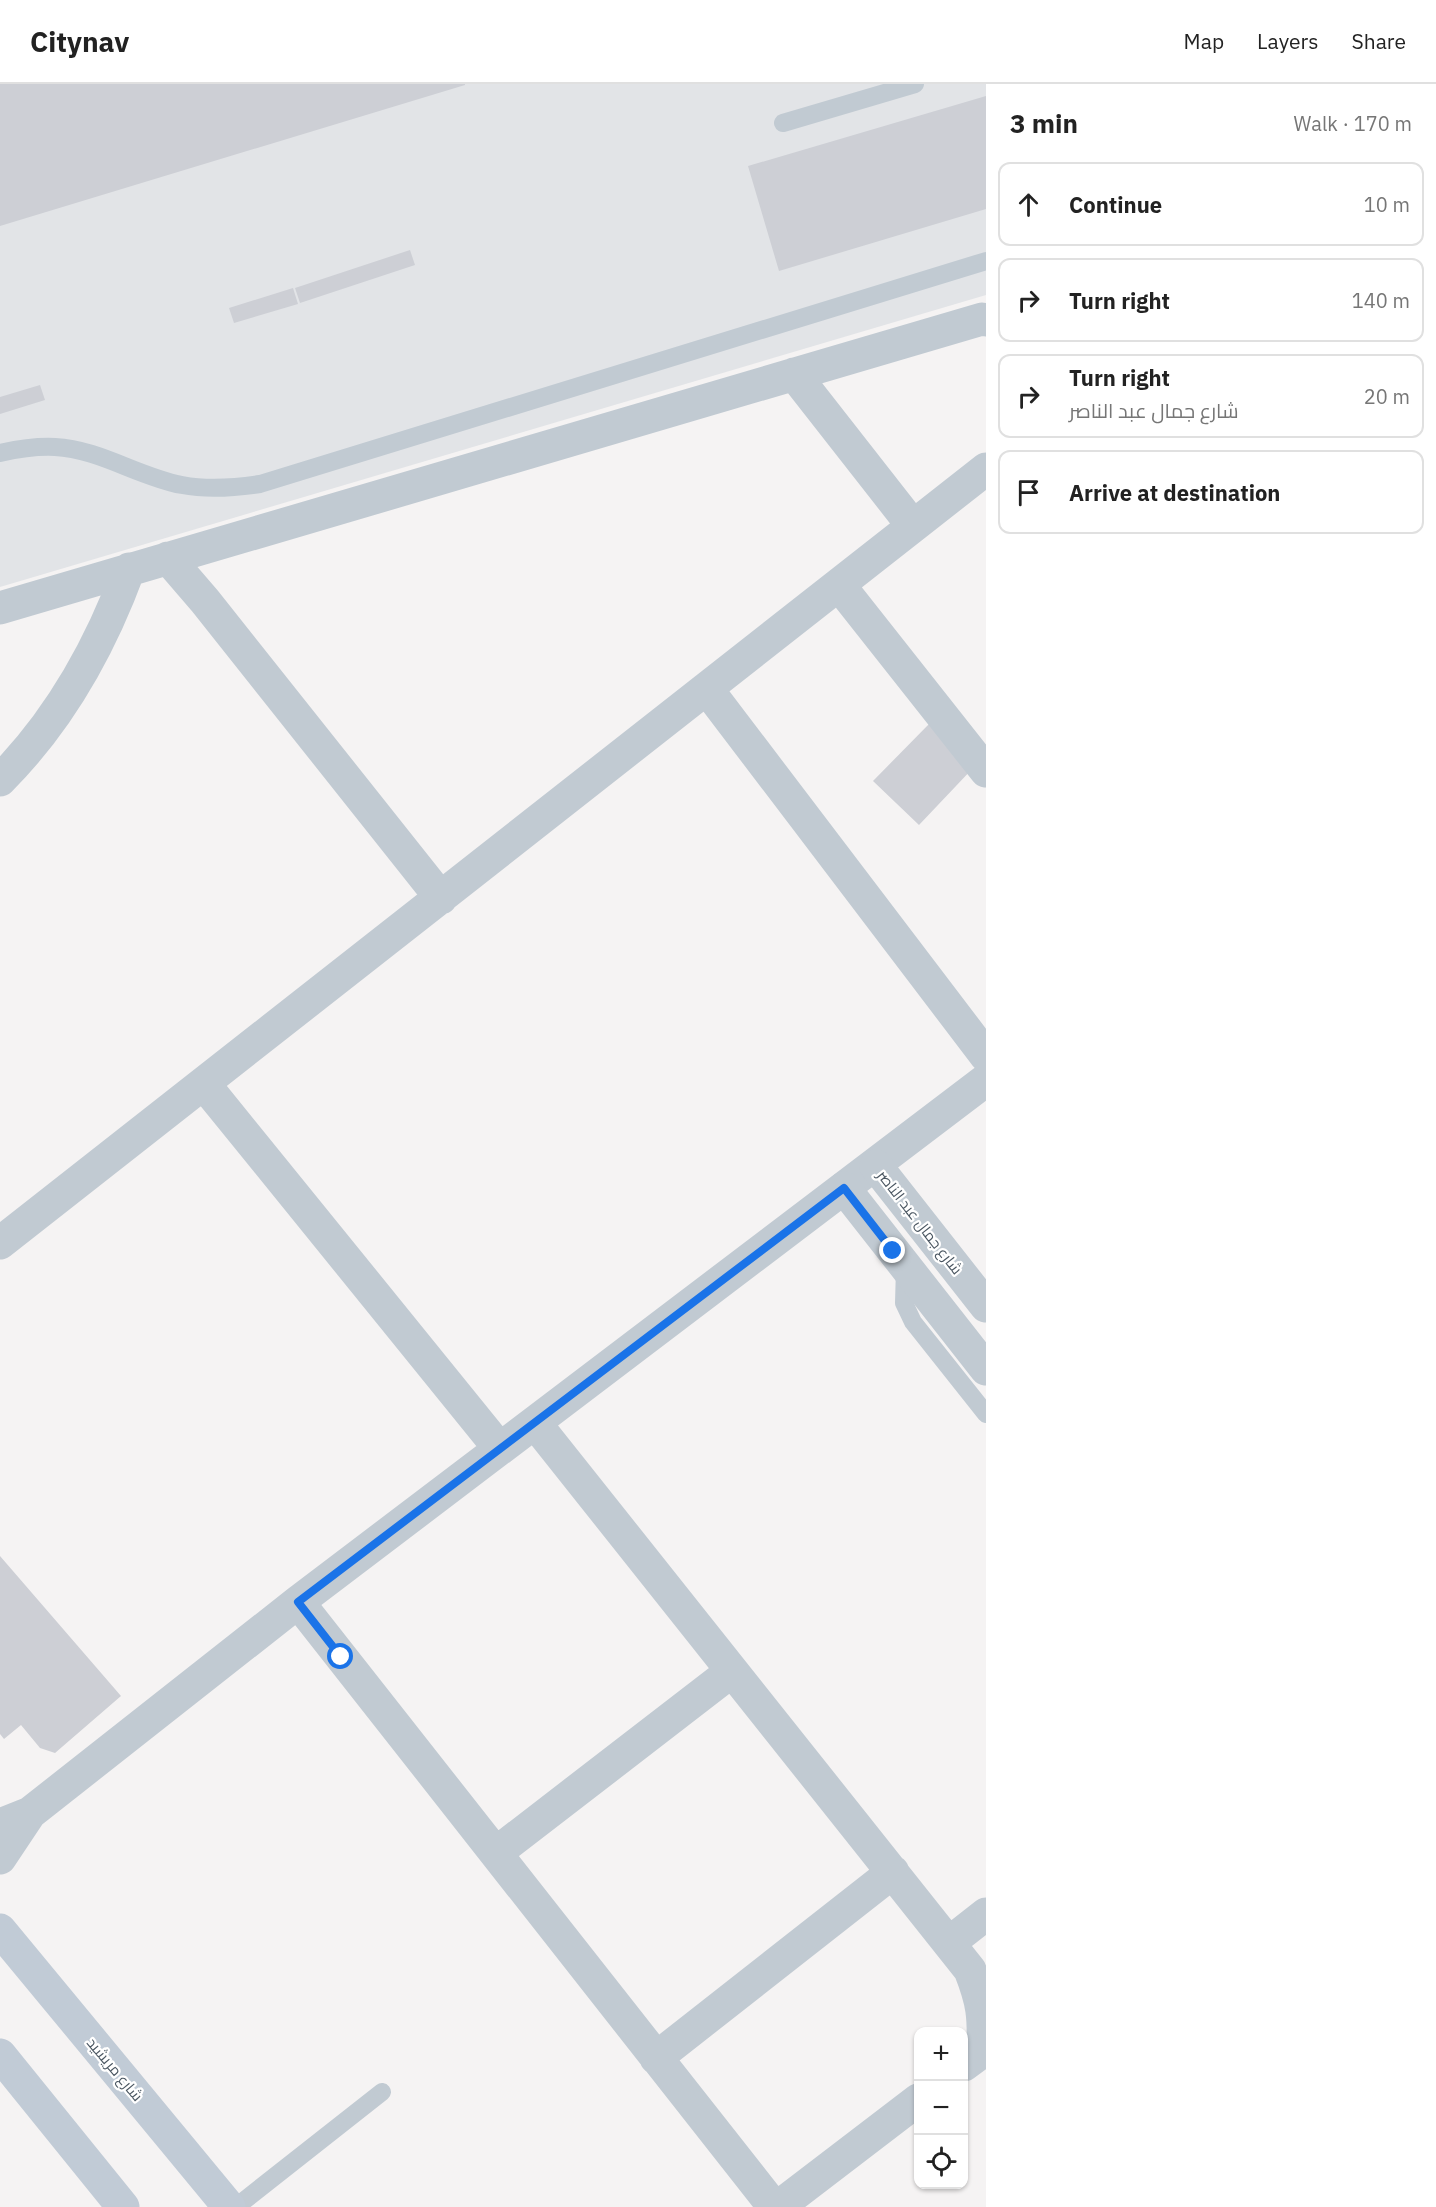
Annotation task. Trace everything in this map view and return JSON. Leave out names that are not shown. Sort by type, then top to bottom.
[{"type":"main road","name":"شارع مريشيد","points":[[0,1930],[230,2207]]},
{"type":"main road","points":[[0,2055],[123,2207]]},
{"type":"street","points":[[0,608],[982,319],[986,320]]},
{"type":"street","points":[[795,374],[913,526]]},
{"type":"street","points":[[0,1243],[913,526],[981,484]]},
{"type":"street","points":[[168,558],[441,898]]},
{"type":"street","points":[[0,780],[43,731],[70,694],[113,612],[129,569]]},
{"type":"street","points":[[839,585],[986,771]]},
{"type":"street","points":[[707,688],[986,1056]]},
{"type":"street","points":[[0,1826],[30,1813],[298,1602],[876,1166],[986,1080]]},
{"type":"street","points":[[204,1084],[500,1449]]},
{"type":"street","name":"شارع جمال عبد الناصر","points":[[876,1166],[986,1306]]},
{"type":"street","points":[[844,1188],[986,1369]]},
{"type":"street","points":[[535,1423],[970,1970],[981,2000],[984,2025],[977,2057]]},
{"type":"street","points":[[298,1602],[776,2207],[914,2103]]},
{"type":"street","points":[[496,1853],[732,1671]]},
{"type":"street","points":[[0,1858],[30,1813]]},
{"type":"street","points":[[656,2058],[893,1872]]},
{"type":"street","points":[[949,1943],[986,1914]]},
{"type":"lane","points":[[783,123],[915,84]]},
{"type":"lane","points":[[0,453],[28,447],[57,447],[85,453],[159,480],[183,486],[234,488],[260,484],[986,261]]},
{"type":"lane","points":[[906,1266],[903,1284],[904,1303],[913,1322],[986,1414]]},
{"type":"lane","points":[[236,2207],[382,2092]]},
{"type":"shaded area","points":[[0,84],[986,84],[986,295],[0,587]]},
{"type":"building","points":[[0,84],[465,84],[465,85],[0,226]]},
{"type":"building","points":[[986,96],[986,209],[779,271],[748,166]]},
{"type":"building","points":[[410,250],[415,265],[300,303],[295,288]]},
{"type":"building","points":[[293,288],[298,304],[234,323],[229,308]]},
{"type":"building","points":[[40,385],[45,400],[0,414],[0,397]]},
{"type":"building","points":[[929,724],[974,767],[919,825],[873,781]]},
{"type":"building","points":[[0,1556],[121,1696],[55,1753],[40,1748],[21,1725],[4,1739],[0,1734]]},
{"type":"route","points":[[341,1657],[298,1602],[844,1188],[893,1251]]}]
